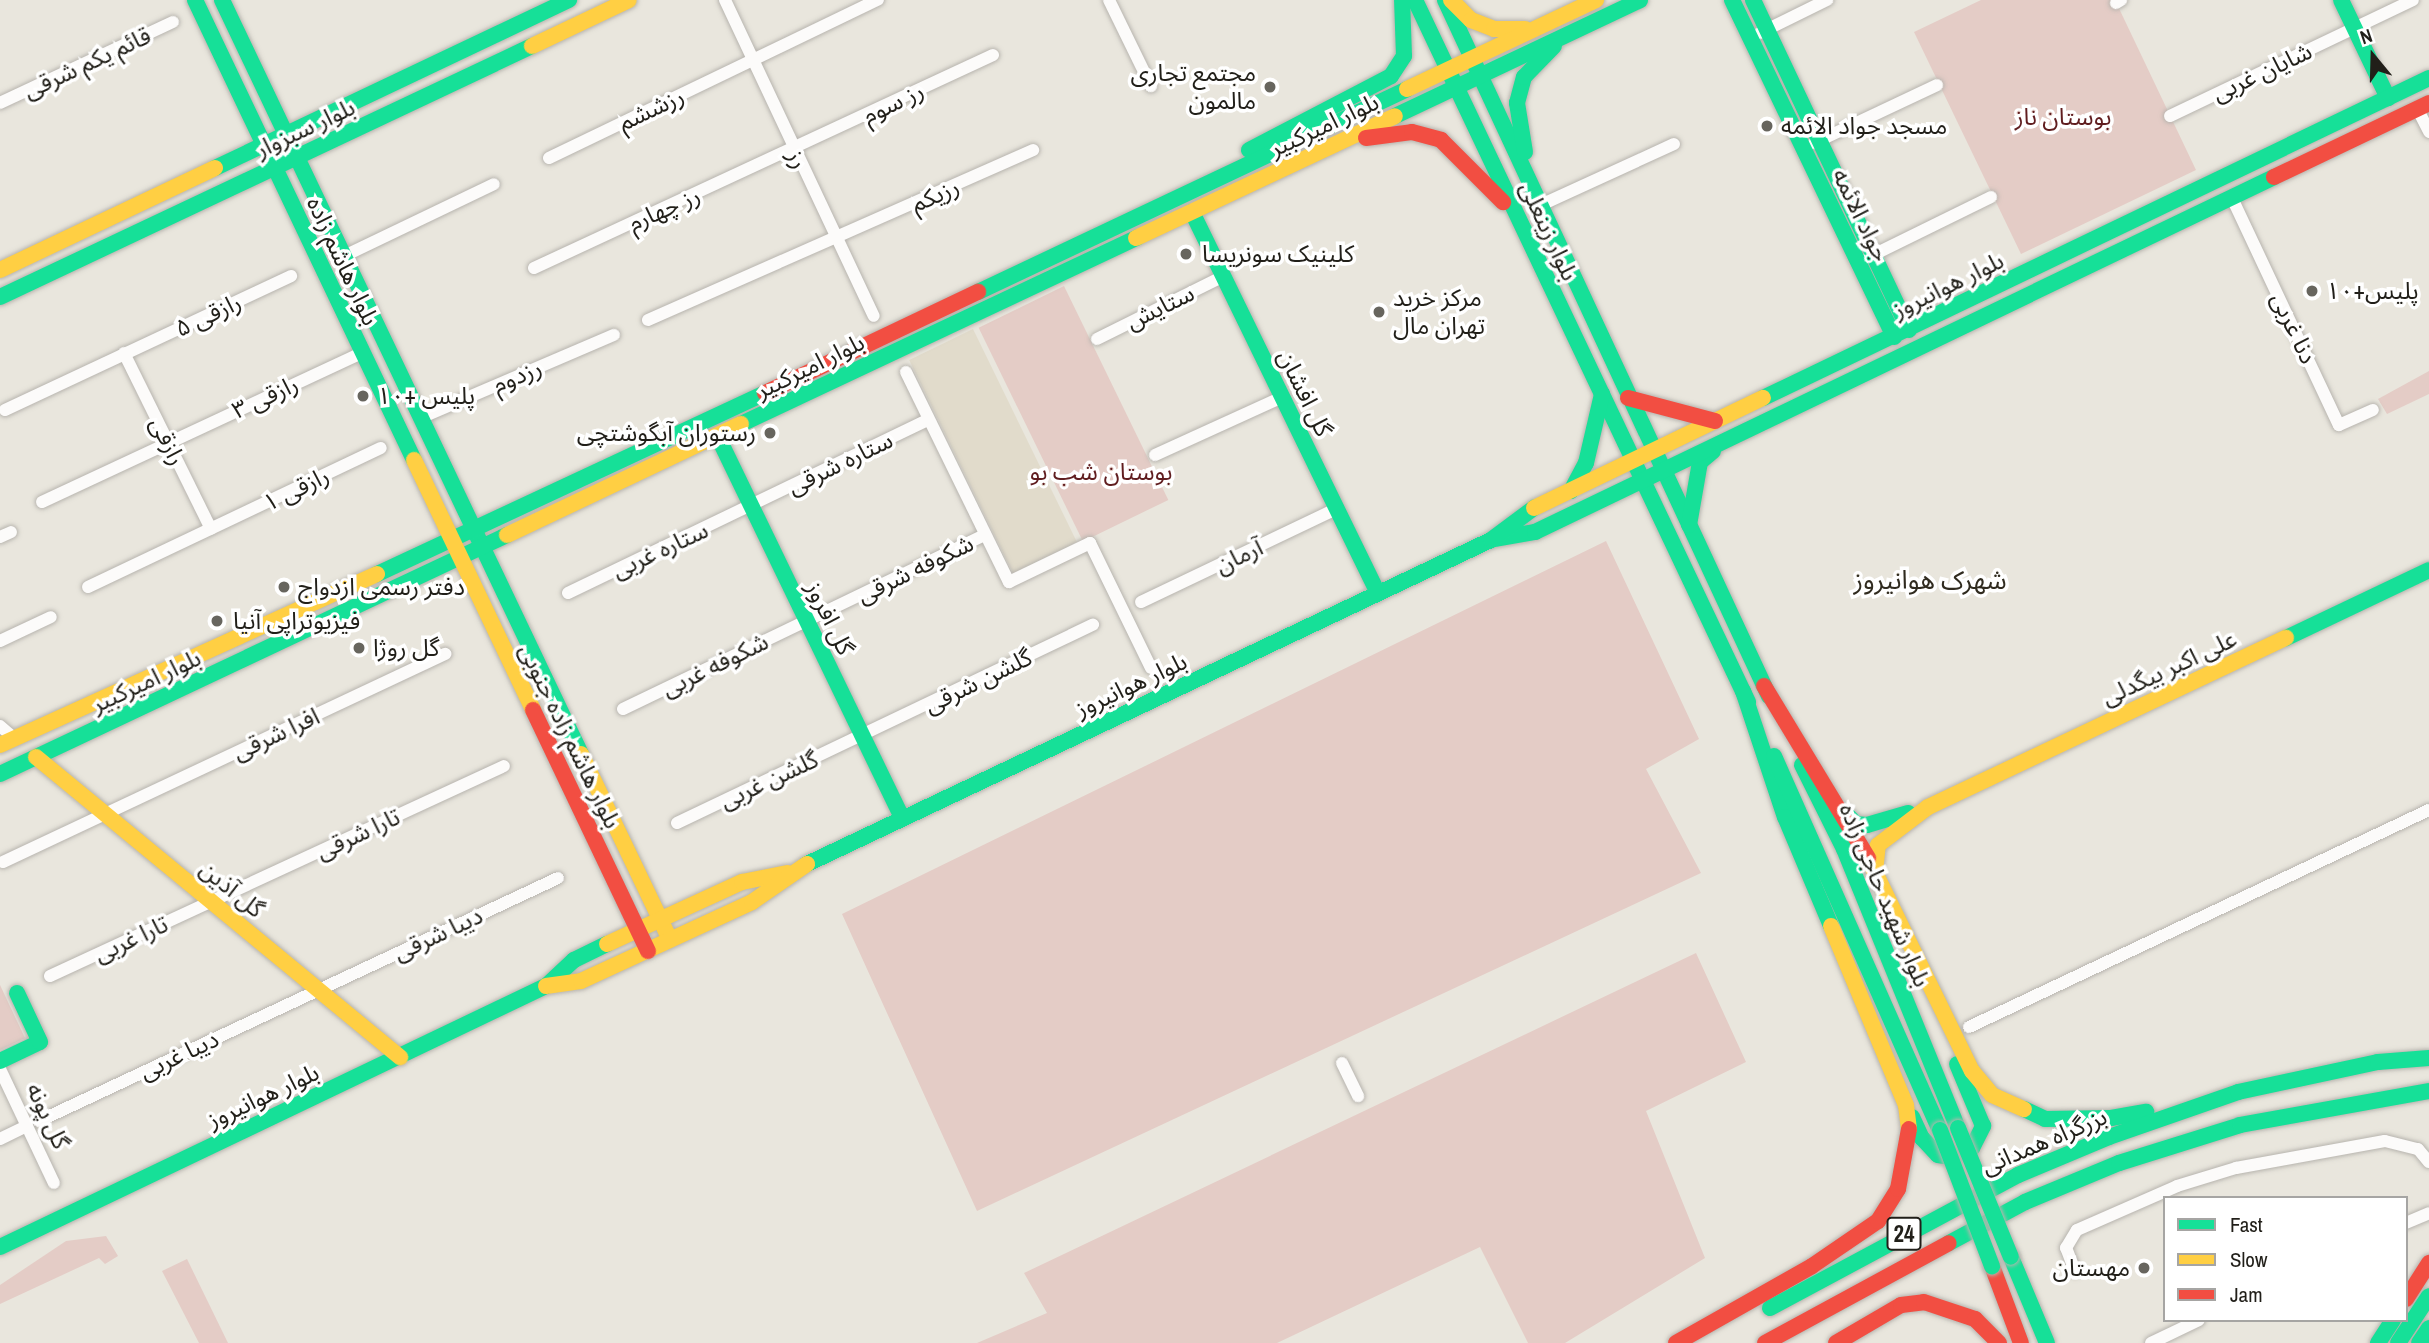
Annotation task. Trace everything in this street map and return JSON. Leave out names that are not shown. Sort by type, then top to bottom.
[{"type":"main road","name":"بلوار هاشم زاده","points":[[195,0],[450,541]]},
{"type":"main road","name":"بلوار هاشم زاده","points":[[222,0],[474,530]]},
{"type":"main road","name":"بلوار سبزوار","points":[[0,270],[569,0]]},
{"type":"main road","name":"بلوار سبزوار","points":[[0,297],[629,0]]},
{"type":"main road","points":[[1184,191],[1283,130],[1391,76],[1404,56],[1402,0]]},
{"type":"main road","name":"بلوار زینعلی","points":[[1415,0],[1643,481]]},
{"type":"main road","name":"بلوار زینعلی","points":[[1445,0],[1664,471]]},
{"type":"main road","points":[[1451,0],[1471,20],[1494,29],[1518,30],[1552,21]]},
{"type":"main road","name":"بلوار امیرکبیر","points":[[7,742],[474,530],[1184,191],[1596,0]]},
{"type":"main road","name":"بلوار امیرکبیر","points":[[0,774],[460,560],[1640,0]]},
{"type":"main road","name":"جواد الائمه","points":[[1732,0],[1811,144],[1866,259],[1909,330]]},
{"type":"main road","name":"جواد الائمه","points":[[1753,0],[1767,29],[1811,144]]},
{"type":"main road","points":[[2341,0],[2388,98]]},
{"type":"main road","points":[[1545,211],[1521,141],[1517,103],[1524,77],[1561,38]]},
{"type":"main road","name":"بلوار هوانیروز","points":[[1491,540],[1522,513],[1655,453],[1715,421],[2429,78]]},
{"type":"main road","name":"بلوار هوانیروز","points":[[546,986],[581,981],[648,951],[752,902],[791,872],[902,818],[1491,540],[1535,532],[2423,106]]},
{"type":"main road","points":[[1313,156],[1380,133],[1412,132],[1441,140],[1518,220]]},
{"type":"main road","name":"گل افشان","points":[[1192,212],[1378,593]]},
{"type":"main road","name":"جواد الائمه","points":[[1866,259],[1894,337]]},
{"type":"main road","points":[[1571,491],[1586,463],[1602,394]]},
{"type":"main road","points":[[1628,398],[1715,421]]},
{"type":"main road","name":"گل افروز","points":[[718,437],[902,818]]},
{"type":"main road","points":[[1688,528],[1700,462],[1720,444]]},
{"type":"main road","name":"بلوار شهید حاجی زاده","points":[[1664,471],[1688,528],[1844,849],[2047,1341]]},
{"type":"main road","name":"بلوار شهید حاجی زاده","points":[[1643,481],[1743,691],[1940,1130],[2021,1343]]},
{"type":"main road","name":"بلوار هاشم زاده جنوبی","points":[[474,530],[670,940]]},
{"type":"main road","name":"بلوار هاشم زاده جنوبی","points":[[450,541],[648,951]]},
{"type":"main road","name":"علی اکبر بیگدلی","points":[[1835,802],[1856,824],[1867,825],[1928,807],[2429,570]]},
{"type":"main road","points":[[1743,691],[1785,817],[1906,1105],[1922,1138],[1938,1155],[1962,1154],[1980,1139],[1983,1126],[1905,940],[1875,875],[1835,802],[1764,686]]},
{"type":"main road","name":"گل آذین","points":[[36,757],[400,1057]]},
{"type":"main road","name":"علی اکبر بیگدلی","points":[[1875,875],[1878,845],[1928,807]]},
{"type":"main road","name":"بلوار هوانیروز","points":[[0,1247],[546,986],[574,960],[638,929],[742,881],[791,872]]},
{"type":"main road","points":[[1905,940],[1972,1071],[1992,1095],[2014,1108],[2045,1119],[2075,1121],[2111,1118],[2238,1092]]},
{"type":"main road","name":"گل پونه","points":[[0,1060],[40,1042],[17,993]]},
{"type":"main road","name":"بزرگراه همدانی","points":[[1705,1343],[2018,1175],[2238,1092],[2378,1062],[2429,1058]]},
{"type":"main road","name":"بزرگراه همدانی","points":[[1765,1343],[2025,1202],[2119,1163],[2240,1125],[2429,1091]]},
{"type":"main road","points":[[1676,1343],[1812,1266],[1878,1221],[1907,1164],[1910,1138],[1906,1105]]},
{"type":"main road","points":[[2408,1296],[2429,1263]]},
{"type":"main road","points":[[2398,1343],[2429,1296]]},
{"type":"main road","points":[[1836,1343],[1901,1306],[1924,1302],[1975,1319],[1998,1343]]},
{"type":"main road","points":[[2378,1343],[2392,1322]]},
{"type":"main road","points":[[2419,1343],[2429,1328]]},
{"type":"street","name":"رز","points":[[725,0],[874,316]]},
{"type":"street","name":"رزششم","points":[[549,158],[878,0]]},
{"type":"street","points":[[1109,0],[1151,86]]},
{"type":"street","points":[[1751,37],[1827,0]]},
{"type":"street","name":"شایان غربی","points":[[2170,116],[2413,0]]},
{"type":"street","name":"قائم یکم شرقی","points":[[0,103],[173,22]]},
{"type":"street","name":"رز سوم","points":[[794,151],[993,55]]},
{"type":"street","points":[[1811,144],[1937,85]]},
{"type":"street","points":[[2423,106],[2429,132]]},
{"type":"street","points":[[1545,211],[1674,144]]},
{"type":"street","name":"رزیکم","points":[[836,240],[1033,150]]},
{"type":"street","name":"رز چهارم","points":[[534,268],[794,151]]},
{"type":"street","points":[[344,256],[494,184]]},
{"type":"street","points":[[1866,259],[1991,197]]},
{"type":"street","name":"دنا غربی","points":[[2232,198],[2339,425],[2373,410]]},
{"type":"street","points":[[648,320],[836,240]]},
{"type":"street","name":"رازقی ۵","points":[[5,410],[291,276]]},
{"type":"street","name":"ستایش","points":[[1097,339],[1224,276]]},
{"type":"street","name":"رزدوم","points":[[420,418],[614,335]]},
{"type":"street","name":"رازقی","points":[[124,353],[211,529]]},
{"type":"street","name":"رازقی ۳","points":[[42,502],[361,353]]},
{"type":"street","points":[[906,372],[1009,582],[1090,543],[1151,668]]},
{"type":"street","points":[[1155,455],[1282,397]]},
{"type":"street","name":"ستاره شرقی","points":[[752,506],[928,420]]},
{"type":"street","name":"رازقی ۱","points":[[88,587],[381,448]]},
{"type":"street","name":"ستاره غربی","points":[[568,593],[752,506]]},
{"type":"street","name":"آرمان","points":[[1141,602],[1336,509]]},
{"type":"street","name":"شکوفه شرقی","points":[[807,621],[985,535]]},
{"type":"street","points":[[0,641],[51,617]]},
{"type":"street","name":"شکوفه غربی","points":[[623,709],[807,621]]},
{"type":"street","name":"گلشن شرقی","points":[[862,736],[1093,625]]},
{"type":"street","name":"افرا شرقی","points":[[2,862],[446,654]]},
{"type":"street","points":[[0,726],[7,742]]},
{"type":"street","name":"گلشن غربی","points":[[677,823],[862,736]]},
{"type":"street","name":"تارا شرقی","points":[[212,902],[503,766]]},
{"type":"street","points":[[1969,1027],[2429,810]]},
{"type":"street","name":"دیبا شرقی","points":[[319,990],[558,878]]},
{"type":"street","name":"تارا غربی","points":[[50,976],[212,902]]},
{"type":"street","name":"دیبا غربی","points":[[0,1139],[319,990]]},
{"type":"street","points":[[1342,1063],[1358,1096]]},
{"type":"street","name":"گل پونه","points":[[0,1069],[33,1123],[54,1183]]},
{"type":"street","points":[[2075,1271],[2066,1248],[2077,1230],[2177,1186],[2236,1168],[2385,1141],[2418,1149],[2429,1162]]},
{"type":"street","points":[[2408,1222],[2429,1213]]},
{"type":"street","points":[[2151,1343],[2195,1322]]},
{"type":"shaded area","points":[[973,329],[1077,542],[1013,573],[909,360]]},
{"type":"green space","name":"بوستان ناز","points":[[1981,0],[2115,0],[2196,170],[2021,254],[1914,32]]},
{"type":"green space","name":"بوستان شب بو","points":[[1064,286],[1168,500],[1083,542],[979,328]]},
{"type":"green space","points":[[2429,371],[2429,394],[2387,414],[2378,399]]},
{"type":"green space","points":[[1606,541],[1699,739],[1646,769],[1701,873],[977,1211],[842,914]]},
{"type":"green space","points":[[1696,953],[1746,1062],[1646,1111],[1705,1258],[1565,1343],[1528,1343],[1480,1247],[1277,1343],[977,1343],[1047,1313],[1024,1273]]},
{"type":"green space","points":[[0,985],[25,1038],[0,1050]]},
{"type":"green space","points":[[106,1236],[118,1256],[105,1264],[99,1258],[0,1304],[0,1285],[66,1241]]},
{"type":"green space","points":[[187,1259],[228,1343],[199,1343],[162,1271]]},
{"type":"traffic: fast","points":[[195,0],[414,460]]},
{"type":"traffic: fast","points":[[222,0],[581,754]]},
{"type":"traffic: fast","points":[[215,168],[569,0]]},
{"type":"traffic: fast","points":[[1249,150],[1391,76],[1404,56],[1402,0]]},
{"type":"traffic: fast","points":[[1415,0],[1748,702]]},
{"type":"traffic: fast","points":[[1445,0],[1769,696]]},
{"type":"traffic: fast","points":[[1395,116],[1640,0]]},
{"type":"traffic: fast","points":[[1732,0],[1894,337]]},
{"type":"traffic: fast","points":[[1753,0],[1909,330]]},
{"type":"traffic: fast","points":[[2341,0],[2388,98]]},
{"type":"traffic: fast","points":[[0,297],[532,46]]},
{"type":"traffic: fast","points":[[1525,152],[1517,103],[1524,77],[1554,46]]},
{"type":"traffic: fast","points":[[1763,398],[2429,78]]},
{"type":"traffic: fast","points":[[978,292],[1407,89]]},
{"type":"traffic: fast","points":[[1494,539],[1535,532],[2274,177]]},
{"type":"traffic: fast","points":[[1192,212],[1378,593]]},
{"type":"traffic: fast","points":[[741,424],[1136,238]]},
{"type":"traffic: fast","points":[[377,574],[765,393]]},
{"type":"traffic: fast","points":[[1571,491],[1586,463],[1602,394]]},
{"type":"traffic: fast","points":[[718,437],[902,818]]},
{"type":"traffic: fast","points":[[1689,525],[1700,462],[1713,451]]},
{"type":"traffic: fast","points":[[807,864],[1491,540],[1534,508]]},
{"type":"traffic: fast","points":[[0,774],[507,535]]},
{"type":"traffic: fast","points":[[2286,638],[2429,570]]},
{"type":"traffic: fast","points":[[1743,691],[1785,817],[1831,926]]},
{"type":"traffic: fast","points":[[1774,756],[1940,1130]]},
{"type":"traffic: fast","points":[[1802,765],[1844,849],[1958,1128]]},
{"type":"traffic: fast","points":[[1844,812],[1856,824],[1867,825],[1908,813]]},
{"type":"traffic: fast","points":[[0,1247],[546,986],[574,960],[607,944]]},
{"type":"traffic: fast","points":[[0,1061],[40,1042],[17,993]]},
{"type":"traffic: fast","points":[[1770,1308],[2018,1175],[2109,1137],[2238,1092],[2378,1062],[2429,1058]]},
{"type":"traffic: fast","points":[[1912,1117],[1922,1138],[1938,1155],[1951,1157],[1972,1148],[1983,1126],[1957,1064]]},
{"type":"traffic: fast","points":[[1949,1243],[2025,1202],[2119,1163],[2240,1125],[2429,1091]]},
{"type":"traffic: fast","points":[[2024,1109],[2045,1119],[2111,1118],[2146,1112]]},
{"type":"traffic: fast","points":[[1958,1128],[2011,1257]]},
{"type":"traffic: fast","points":[[1940,1130],[1992,1266]]},
{"type":"traffic: fast","points":[[2011,1257],[2047,1343]]},
{"type":"traffic: fast","points":[[2398,1343],[2429,1296]]},
{"type":"traffic: fast","points":[[2378,1343],[2392,1322]]},
{"type":"traffic: fast","points":[[2419,1343],[2429,1328]]},
{"type":"traffic: slow","points":[[532,46],[629,0]]},
{"type":"traffic: slow","points":[[1451,0],[1471,20],[1494,29],[1525,29]]},
{"type":"traffic: slow","points":[[1407,89],[1596,0]]},
{"type":"traffic: slow","points":[[1136,238],[1395,116]]},
{"type":"traffic: slow","points":[[0,270],[215,168]]},
{"type":"traffic: slow","points":[[1534,508],[1763,398]]},
{"type":"traffic: slow","points":[[507,535],[741,424]]},
{"type":"traffic: slow","points":[[414,460],[533,710]]},
{"type":"traffic: slow","points":[[0,745],[377,574]]},
{"type":"traffic: slow","points":[[1875,872],[1878,845],[1928,807],[2286,638]]},
{"type":"traffic: slow","points":[[581,754],[670,940]]},
{"type":"traffic: slow","points":[[36,757],[400,1057]]},
{"type":"traffic: slow","points":[[1868,858],[1972,1071],[1992,1095],[2024,1109]]},
{"type":"traffic: slow","points":[[546,986],[581,981],[752,902],[807,864]]},
{"type":"traffic: slow","points":[[607,944],[742,882],[787,873]]},
{"type":"traffic: slow","points":[[1831,926],[1906,1105],[1909,1129]]},
{"type":"traffic: jam","points":[[2274,177],[2429,103]]},
{"type":"traffic: jam","points":[[1366,138],[1412,132],[1441,140],[1503,202]]},
{"type":"traffic: jam","points":[[765,393],[978,292]]},
{"type":"traffic: jam","points":[[1628,398],[1715,421]]},
{"type":"traffic: jam","points":[[1764,686],[1868,858]]},
{"type":"traffic: jam","points":[[533,710],[648,951]]},
{"type":"traffic: jam","points":[[1676,1343],[1812,1266],[1878,1221],[1898,1189],[1909,1129]]},
{"type":"traffic: jam","points":[[1765,1343],[1949,1243]]},
{"type":"traffic: jam","points":[[2408,1296],[2429,1263]]},
{"type":"traffic: jam","points":[[1992,1266],[2021,1343]]},
{"type":"traffic: jam","points":[[1836,1343],[1901,1305],[1924,1302],[1975,1319],[1999,1343]]},
{"type":"place","name":"مجتمع تجاری مالمون","points":[[1270,87]]},
{"type":"place","name":"مسجد جواد الائمه","points":[[1767,126]]},
{"type":"place","name":"کلینیک سونریسا","points":[[1186,254]]},
{"type":"place","name":"پلیس+۱۰","points":[[2312,291]]},
{"type":"place","name":"مرکز خرید تهران مال","points":[[1379,312]]},
{"type":"place","name":"پلیس +۱۰","points":[[363,396]]},
{"type":"place","name":"رستوران آبگوشتچی","points":[[770,433]]},
{"type":"place","name":"دفتر رسمی ازدواج","points":[[284,587]]},
{"type":"place","name":"فیزیوتراپی آنیا","points":[[217,621]]},
{"type":"place","name":"گل روژا","points":[[359,648]]},
{"type":"place","name":"مهستان","points":[[2144,1268]]},
{"type":"district","name":"شهرک هوانیروز","points":[[1930,580]]}]
